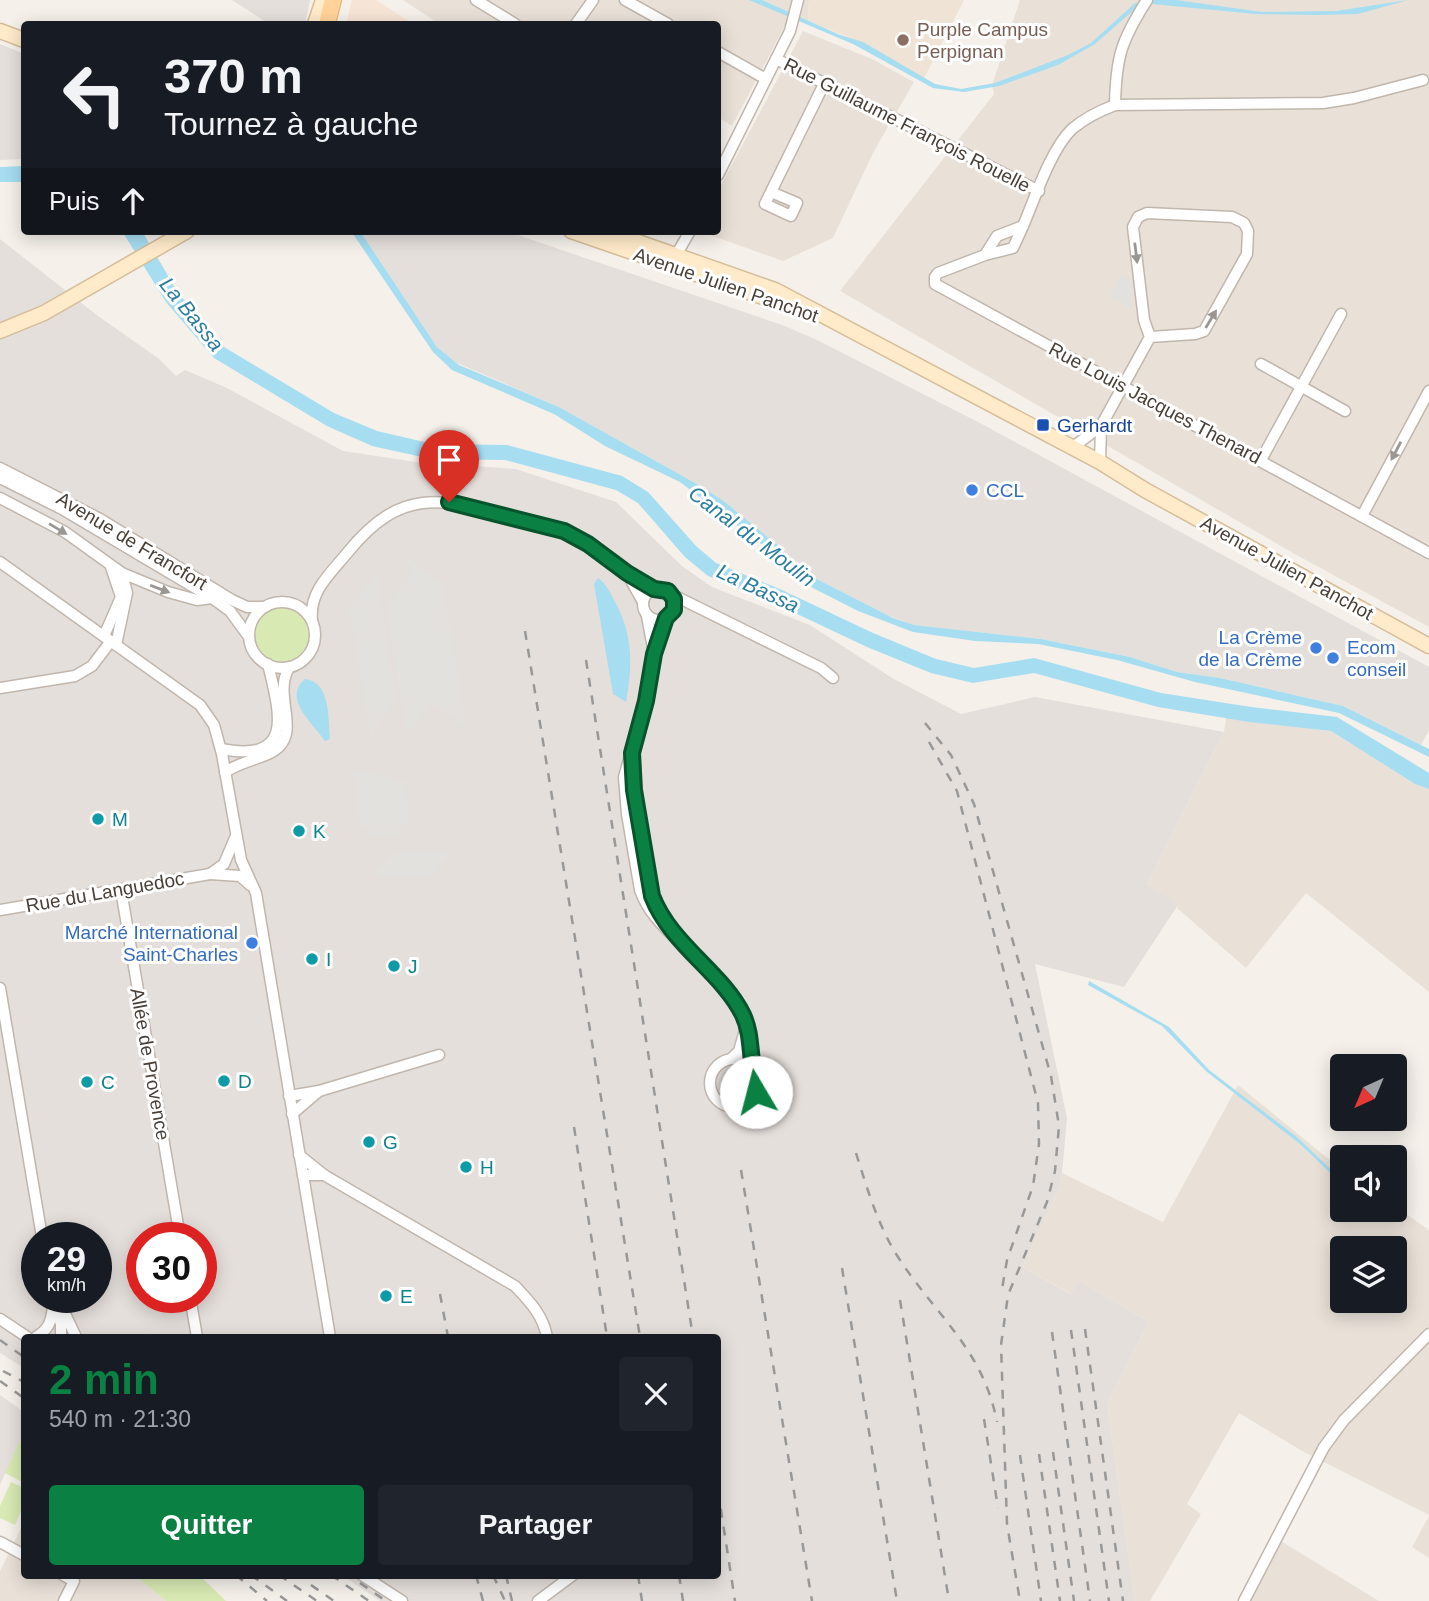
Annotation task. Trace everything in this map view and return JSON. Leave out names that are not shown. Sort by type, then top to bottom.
[{"type":"main road","points":[[319,21],[320,0]]},
{"type":"main road","points":[[320,21],[333,0]]},
{"type":"main road","points":[[0,31],[21,39]]},
{"type":"main road","points":[[160,244],[170,235]]},
{"type":"main road","points":[[0,324],[179,235]]},
{"type":"main road","name":"Avenue Julien Panchot","points":[[585,235],[674,260]]},
{"type":"main road","name":"Avenue Julien Panchot","points":[[611,235],[842,327],[1073,447],[1145,490],[1429,646]]},
{"type":"main road","points":[[0,331],[44,313],[132,259]]},
{"type":"main road","name":"Avenue Julien Panchot","points":[[1018,419],[1056,446],[1098,470],[1145,490]]},
{"type":"street","points":[[476,0],[510,21]]},
{"type":"street","points":[[578,21],[593,0]]},
{"type":"street","points":[[625,0],[663,21]]},
{"type":"street","points":[[721,169],[790,31],[799,0]]},
{"type":"street","points":[[1147,0],[1124,38],[1115,71],[1115,105],[1323,103],[1423,80]]},
{"type":"street","points":[[721,54],[766,79]]},
{"type":"street","name":"Rue Guillaume François Rouelle","points":[[776,59],[1039,191]]},
{"type":"street","points":[[771,192],[824,84]]},
{"type":"street","name":"Rue Louis Jacques Thenard","points":[[1115,105],[1094,113],[1071,130],[1051,161],[1013,248],[985,255],[938,273],[935,284],[1429,553]]},
{"type":"street","points":[[1073,447],[1101,426],[1150,337],[1144,320],[1133,228],[1138,217],[1147,213],[1232,217],[1244,223],[1248,231],[1247,254],[1204,331],[1150,337]]},
{"type":"street","name":"Rue Louis Jacques Thenard","points":[[985,255],[997,236],[1023,226]]},
{"type":"street","points":[[674,260],[688,235]]},
{"type":"street","points":[[0,339],[44,313]]},
{"type":"street","points":[[1261,460],[1341,314]]},
{"type":"street","points":[[1261,364],[1346,411]]},
{"type":"street","points":[[1362,516],[1429,391]]},
{"type":"street","points":[[1100,462],[1101,426]]},
{"type":"street","name":"Avenue de Francfort","points":[[0,466],[77,507],[232,600],[247,607],[265,607]]},
{"type":"street","name":"Avenue de Francfort","points":[[0,478],[62,509],[212,598],[230,611],[249,637]]},
{"type":"street","points":[[0,498],[65,532],[122,573],[168,592],[197,600],[212,598]]},
{"type":"street","points":[[289,603],[303,599],[317,590],[371,526],[386,515],[431,502],[449,502],[564,531],[654,589],[663,589],[821,668],[833,678]]},
{"type":"street","points":[[0,562],[200,705],[214,724],[221,749],[235,836],[241,860],[256,894],[330,1334]]},
{"type":"street","points":[[110,641],[121,597],[111,567]]},
{"type":"street","points":[[0,688],[75,676],[92,666],[110,641],[127,593],[122,573]]},
{"type":"street","points":[[627,573],[643,601],[654,654]]},
{"type":"street","points":[[643,601],[654,589]]},
{"type":"street","points":[[312,620],[306,612],[289,603],[281,602],[265,607],[253,620],[249,637],[255,653],[268,664],[289,667],[301,662],[311,650],[315,635],[311,609],[317,590]]},
{"type":"street","points":[[671,594],[675,604],[654,654],[646,701],[624,777],[640,890],[652,915],[735,1001],[747,1024],[752,1067]]},
{"type":"street","points":[[647,616],[656,620],[694,610],[707,611]]},
{"type":"street","points":[[221,749],[239,752],[263,749],[276,735],[278,721],[268,664]]},
{"type":"street","points":[[225,772],[239,763],[271,752],[285,739],[287,722],[283,684],[289,667]]},
{"type":"street","name":"Rue du Languedoc","points":[[210,874],[224,864],[235,836]]},
{"type":"street","name":"Rue du Languedoc","points":[[0,910],[210,874],[240,876],[256,894]]},
{"type":"street","name":"Allée de Provence","points":[[121,890],[177,1222]]},
{"type":"street","points":[[0,988],[40,1222]]},
{"type":"street","points":[[731,1059],[746,1062],[752,1067],[758,1086],[752,1099],[738,1107],[724,1104],[714,1095],[711,1077],[719,1065],[739,1051],[747,1024]]},
{"type":"street","points":[[289,1096],[319,1091],[439,1055]]},
{"type":"street","points":[[292,1114],[319,1091]]},
{"type":"street","points":[[299,1155],[324,1175],[515,1286],[534,1306],[546,1334]]},
{"type":"street","points":[[303,1175],[324,1175]]},
{"type":"street","points":[[40,1334],[51,1323],[53,1313]]},
{"type":"street","points":[[59,1313],[61,1334]]},
{"type":"street","points":[[63,1313],[74,1334]]},
{"type":"street","points":[[193,1313],[196,1334]]},
{"type":"street","points":[[0,1319],[22,1334]]},
{"type":"street","points":[[1244,1601],[1324,1447],[1344,1420],[1429,1334]]},
{"type":"street","points":[[0,1542],[21,1553]]},
{"type":"street","points":[[64,1601],[74,1581],[70,1579]]},
{"type":"street","points":[[370,1579],[402,1601]]},
{"type":"street","points":[[538,1601],[568,1579]]},
{"type":"shaded area","points":[[232,0],[310,0],[306,21],[264,21]]},
{"type":"shaded area","points":[[352,0],[376,0],[408,21],[347,21]]},
{"type":"shaded area","points":[[403,0],[809,0],[808,21],[791,14],[732,126],[721,119],[721,21],[434,21]]},
{"type":"shaded area","name":"Purple Campus Perpignan","points":[[809,0],[964,0],[924,78],[848,37],[808,21]]},
{"type":"shaded area","points":[[1020,0],[1429,0],[1429,627],[1293,553],[840,291],[994,94],[992,85]]},
{"type":"shaded area","points":[[803,31],[872,59],[914,82],[873,153],[833,238],[783,261],[710,235],[721,235],[721,185]]},
{"type":"shaded area","points":[[0,44],[21,53],[21,159],[0,160]]},
{"type":"shaded area","points":[[363,235],[518,235],[785,326],[980,423],[1429,667],[1429,730],[1421,745],[1343,706],[1220,678],[1176,672],[1130,657],[1041,639],[913,625],[887,615],[807,574],[781,548],[704,488],[559,407],[455,362],[437,347]]},
{"type":"shaded area","points":[[0,239],[98,316],[158,358],[176,376],[185,370],[227,388],[343,451],[423,463],[516,469],[616,502],[682,566],[712,587],[810,625],[892,678],[961,714],[1035,697],[1224,732],[1147,884],[1178,905],[1124,987],[1035,964],[1067,1118],[1061,1185],[1022,1267],[1071,1294],[1079,1281],[1149,1322],[1107,1403],[1135,1601],[380,1601],[348,1579],[721,1579],[721,1334],[21,1334],[21,1366],[0,1353]]},
{"type":"shaded area","points":[[1121,275],[1135,282],[1136,296],[1129,297],[1133,310],[1109,296]]},
{"type":"shaded area","points":[[408,558],[442,583],[466,728],[432,701],[407,734],[386,608],[412,574]]},
{"type":"shaded area","points":[[377,572],[396,699],[371,734],[349,608]]},
{"type":"shaded area","points":[[1226,718],[1331,731],[1415,784],[1429,789],[1429,992],[1306,893],[1246,968],[1177,908],[1178,906],[1147,884],[1224,732]]},
{"type":"shaded area","points":[[363,771],[373,775],[380,774],[381,777],[391,776],[397,782],[405,781],[408,824],[400,825],[401,833],[371,836],[371,829],[367,825],[360,826],[355,773]]},
{"type":"shaded area","points":[[452,851],[432,875],[373,877],[395,853]]},
{"type":"shaded area","points":[[1238,1085],[1330,1160],[1330,1222],[1407,1222],[1407,1214],[1429,1230],[1429,1515],[1302,1451],[1239,1413],[1187,1504],[1201,1514],[1150,1601],[1135,1601],[1107,1403],[1149,1322],[1079,1281],[1072,1294],[1022,1267],[1061,1185],[1062,1173],[1163,1222]]},
{"type":"shaded area","points":[[0,1395],[21,1410],[21,1439],[0,1485]]},
{"type":"shaded area","points":[[1429,1516],[1429,1558],[1412,1547]]},
{"type":"shaded area","points":[[21,1528],[21,1579],[140,1579],[166,1601],[0,1601],[0,1571]]},
{"type":"shaded area","points":[[1271,1535],[1379,1601],[1238,1601]]},
{"type":"green space","points":[[282,608],[301,616],[309,635],[301,654],[282,662],[263,654],[255,635],[263,616]]},
{"type":"green space","points":[[21,1438],[21,1481],[5,1473]]},
{"type":"green space","points":[[11,1482],[21,1487],[21,1511],[15,1525],[0,1518],[0,1506]]},
{"type":"green space","points":[[140,1579],[203,1579],[226,1601],[166,1601]]},
{"type":"water","points":[[749,0],[762,0],[840,35],[863,42],[935,84],[961,89],[995,83],[1068,55],[1091,43],[1134,4],[1143,0],[1176,0],[1262,12],[1336,11],[1408,0],[1358,14],[1316,15],[1255,14],[1142,3],[1095,44],[1058,65],[999,86],[964,92],[933,88],[853,44]]},
{"type":"water","points":[[21,166],[21,182],[0,182],[0,167]]},
{"type":"water","name":"La Bassa","points":[[124,235],[144,235],[178,293],[224,347],[334,413],[377,431],[433,444],[507,445],[622,476],[648,492],[696,546],[716,563],[936,659],[974,668],[1034,658],[1161,693],[1337,717],[1429,773],[1429,789],[1415,784],[1331,731],[1249,722],[1158,707],[1034,673],[973,683],[931,673],[708,576],[685,557],[638,503],[616,490],[505,460],[431,459],[372,446],[327,426],[214,358],[166,302]]},
{"type":"water","name":"Canal du Moulin","points":[[354,235],[363,235],[437,347],[459,365],[559,407],[704,488],[781,548],[807,574],[893,618],[914,625],[1041,639],[1130,657],[1177,672],[1220,678],[1343,706],[1429,749],[1429,757],[1339,713],[1038,644],[975,641],[913,632],[858,611],[813,588],[760,543],[680,482],[605,446],[554,414],[452,370],[433,352]]},
{"type":"water","points":[[598,578],[606,585],[620,612],[628,637],[630,676],[626,702],[613,694],[594,584]]},
{"type":"water","points":[[305,679],[320,687],[324,694],[330,739],[325,741],[298,703],[299,687]]},
{"type":"water","points":[[1089,981],[1169,1027],[1209,1070],[1297,1137],[1330,1169],[1330,1173],[1300,1144],[1207,1072],[1162,1026],[1088,985]]},
{"type":"railway","points":[[525,631],[640,1334]]},
{"type":"railway","points":[[586,660],[693,1334]]},
{"type":"railway","points":[[925,723],[951,755],[974,804],[1051,1076],[1059,1126],[1055,1171],[1047,1202],[1008,1295],[1001,1345],[1007,1524],[1020,1601]]},
{"type":"railway","points":[[929,742],[957,791],[1038,1103],[1039,1144],[1033,1186],[1007,1260],[1002,1289]]},
{"type":"railway","points":[[574,1127],[607,1334]]},
{"type":"railway","points":[[856,1153],[891,1245],[970,1353],[990,1396],[997,1422]]},
{"type":"railway","points":[[741,1170],[812,1601]]},
{"type":"railway","points":[[842,1268],[897,1601]]},
{"type":"railway","points":[[440,1294],[447,1334]]},
{"type":"railway","points":[[900,1300],[949,1601]]},
{"type":"railway","points":[[1085,1329],[1123,1601]]},
{"type":"railway","points":[[1071,1330],[1109,1601]]},
{"type":"railway","points":[[1052,1332],[1090,1601]]},
{"type":"railway","points":[[0,1340],[21,1355]]},
{"type":"railway","points":[[3,1371],[21,1380]]},
{"type":"railway","points":[[0,1381],[21,1396]]},
{"type":"railway","points":[[984,1419],[998,1508]]},
{"type":"railway","points":[[1053,1452],[1074,1601]]},
{"type":"railway","points":[[1039,1454],[1060,1601]]},
{"type":"railway","points":[[1020,1455],[1041,1601]]},
{"type":"railway","points":[[721,1510],[735,1601]]},
{"type":"railway","points":[[241,1579],[267,1601]]},
{"type":"railway","points":[[257,1579],[287,1601]]},
{"type":"railway","points":[[285,1579],[317,1601]]},
{"type":"railway","points":[[337,1579],[369,1601]]},
{"type":"railway","points":[[477,1579],[483,1601]]},
{"type":"railway","points":[[495,1579],[505,1601]]},
{"type":"railway","points":[[507,1579],[512,1601]]},
{"type":"railway","points":[[639,1579],[642,1601]]},
{"type":"railway","points":[[680,1579],[683,1601]]},
{"type":"railway","points":[[360,1583],[386,1601]]},
{"type":"railway","points":[[311,1585],[334,1601]]},
{"type":"place","name":"Purple Campus Perpignan","points":[[903,40]]},
{"type":"place","name":"Gerhardt","points":[[1043,425]]},
{"type":"place","name":"CCL","points":[[972,490]]},
{"type":"place","name":"La Crème de la Crème","points":[[1316,648]]},
{"type":"place","name":"Ecom conseil","points":[[1333,658]]},
{"type":"place","name":"M","points":[[98,819]]},
{"type":"place","name":"K","points":[[299,831]]},
{"type":"place","name":"Marché International Saint-Charles","points":[[252,943]]},
{"type":"place","name":"I","points":[[312,959]]},
{"type":"place","name":"J","points":[[394,966]]},
{"type":"place","name":"D","points":[[224,1081]]},
{"type":"place","name":"C","points":[[87,1082]]},
{"type":"place","name":"G","points":[[369,1142]]},
{"type":"place","name":"H","points":[[466,1167]]},
{"type":"place","name":"E","points":[[386,1296]]},
{"type":"route","points":[[449,502],[564,531],[654,589],[668,591],[674,599],[674,610],[666,618],[654,654],[646,701],[632,753],[632,774],[638,812],[656,906],[685,947],[735,1001],[744,1016],[751,1041],[752,1067],[758,1079],[756,1092]]}]
